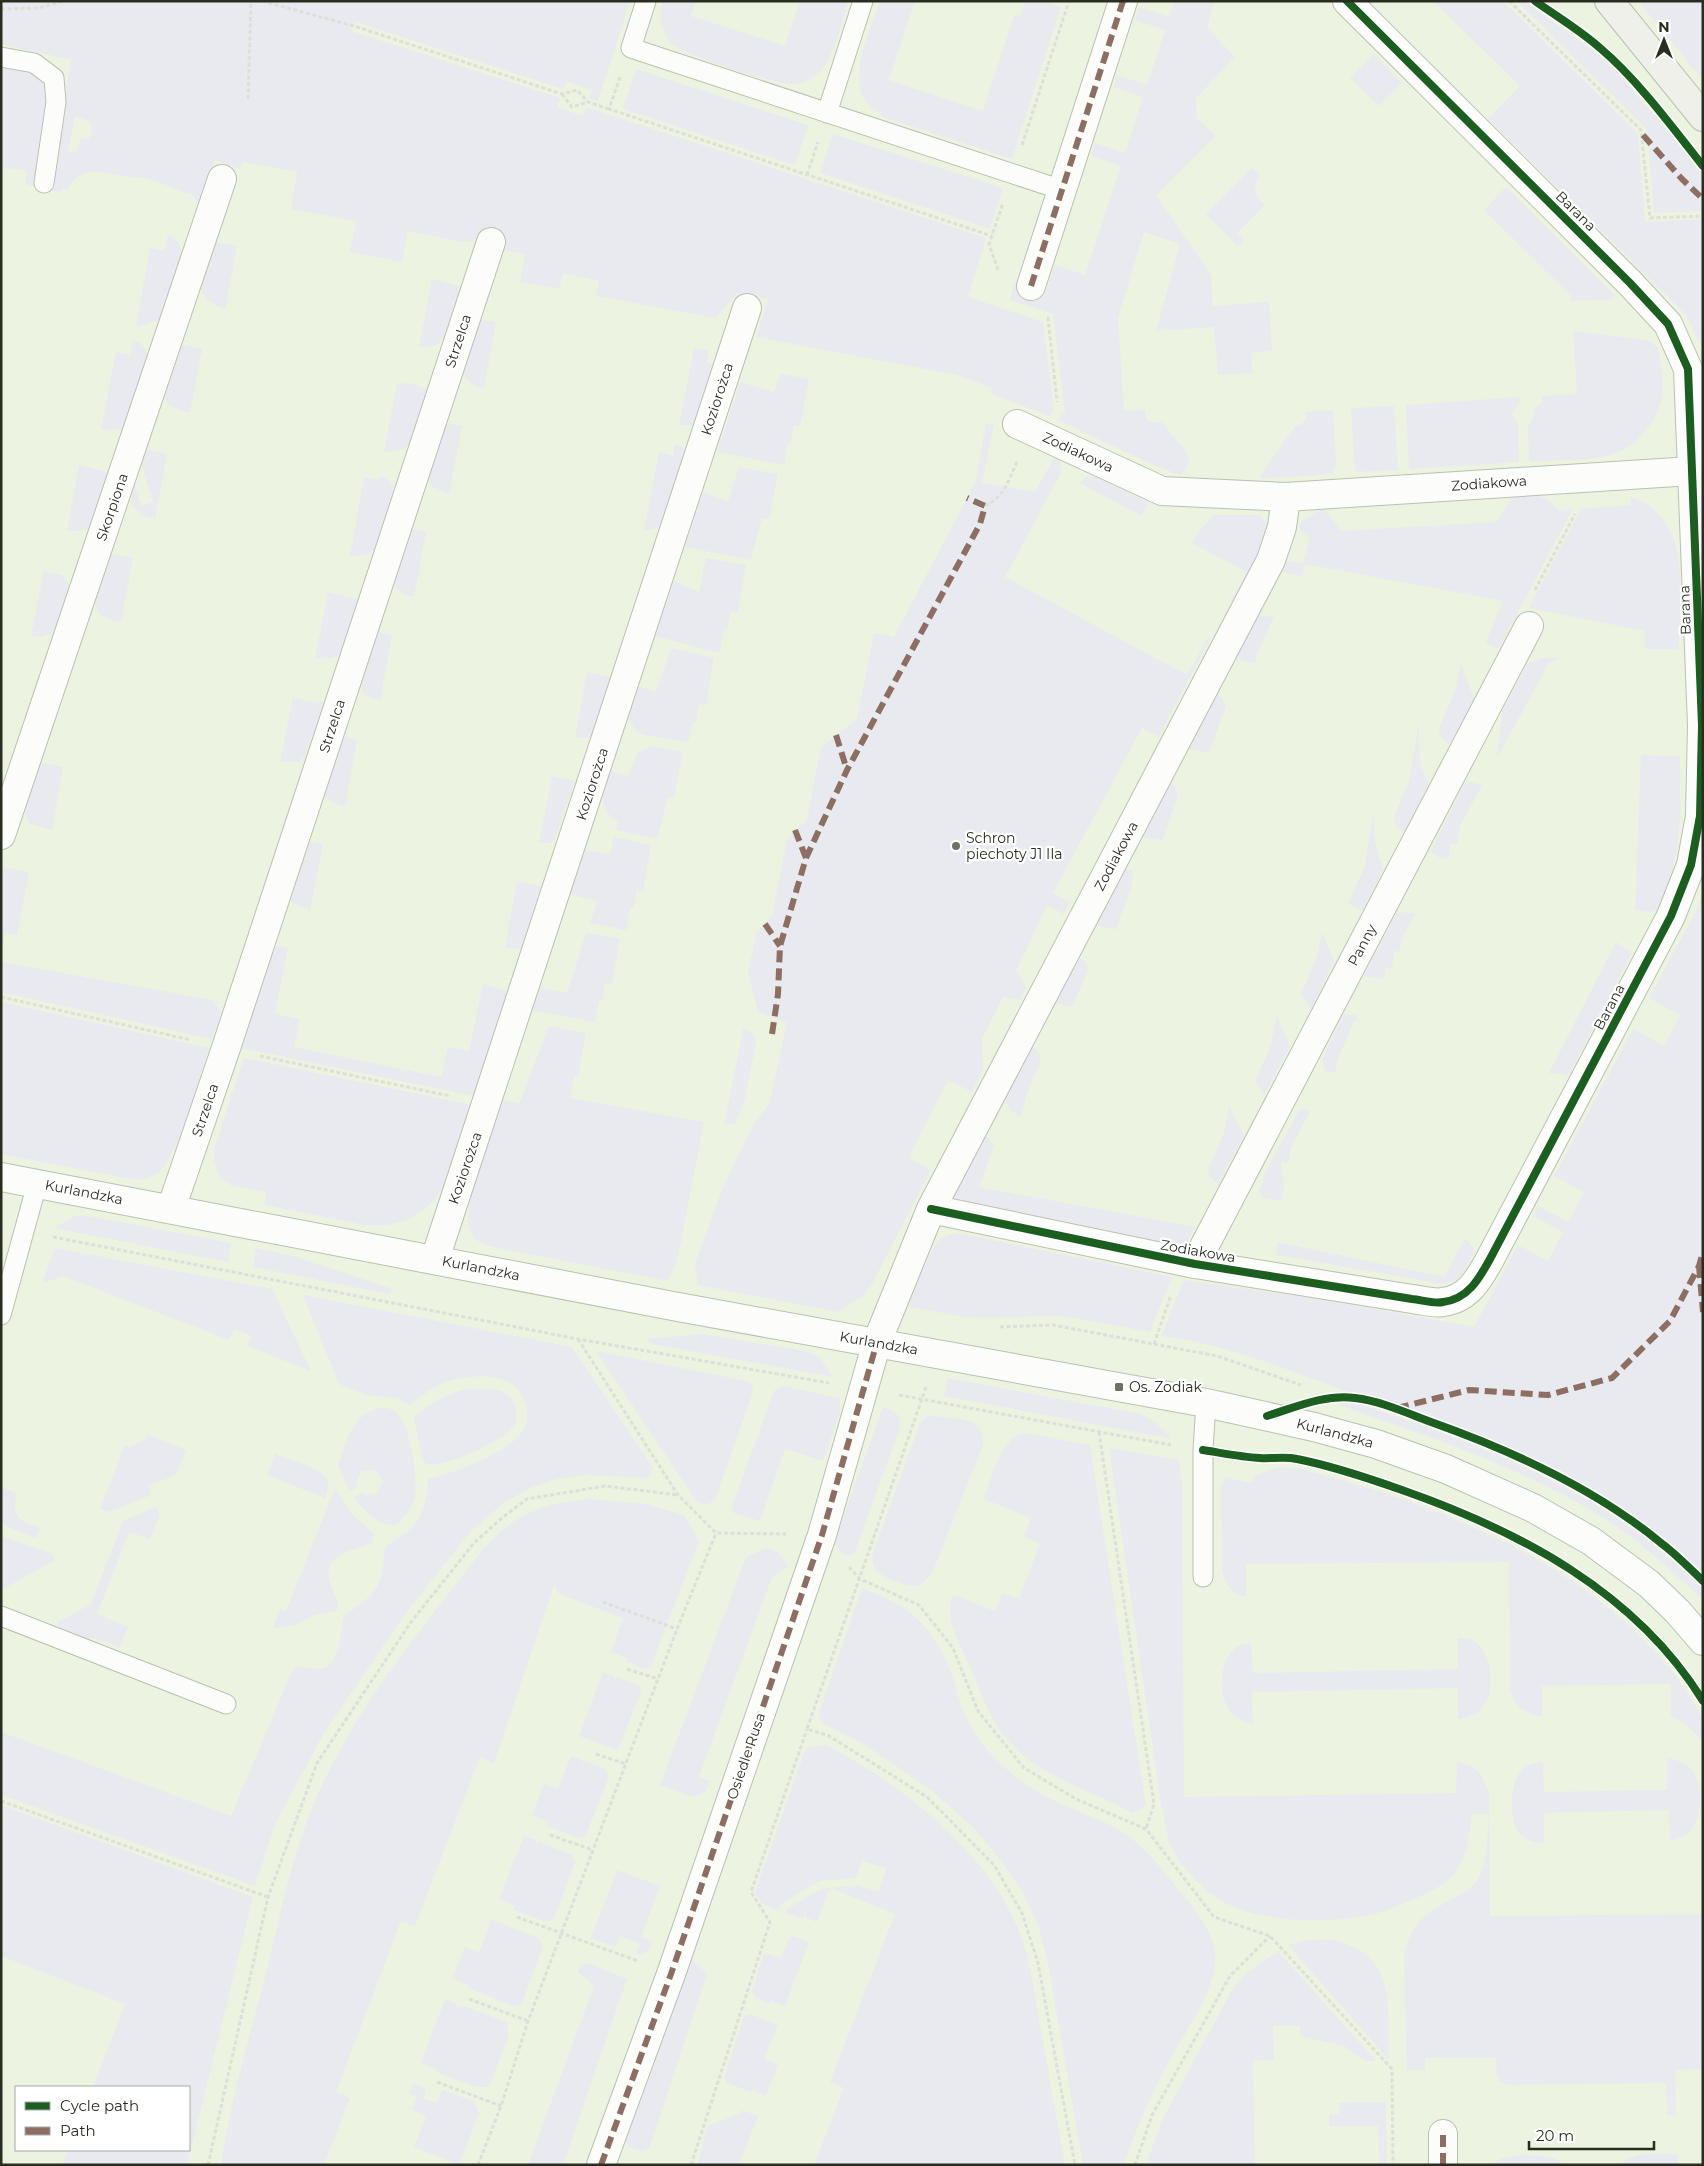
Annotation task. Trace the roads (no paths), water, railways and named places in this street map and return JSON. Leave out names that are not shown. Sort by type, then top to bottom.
[{"type":"street","points":[[1031,286],[1123,1]]},
{"type":"street","name":"Barana","points":[[1347,1],[1630,283],[1668,324],[1688,369],[1702,725],[1700,816],[1691,864],[1671,916],[1490,1260],[1476,1282],[1462,1296]]},
{"type":"street","points":[[1609,1],[1703,117]]},
{"type":"street","name":"Skorpiona","points":[[1,835],[222,179]]},
{"type":"street","name":"Strzelca","points":[[171,1209],[226,1048],[490,242]]},
{"type":"street","name":"Koziorożca","points":[[435,1259],[747,308]]},
{"type":"street","name":"Zodiakowa","points":[[1024,428],[1162,491],[1286,497],[1692,471]]},
{"type":"street","name":"Zodiakowa","points":[[877,1342],[931,1209],[1271,560],[1282,527],[1286,497]]},
{"type":"street","name":"Panny","points":[[1190,1263],[1529,626]]},
{"type":"street","name":"Kurlandzka","points":[[1,1177],[678,1307],[1206,1403],[1314,1427],[1376,1444],[1446,1469],[1504,1494],[1591,1541],[1649,1584],[1678,1612],[1703,1641]]},
{"type":"street","name":"Zodiakowa","points":[[931,1209],[1190,1263],[1412,1299],[1443,1302],[1462,1296]]},
{"type":"street","name":"Osiedle Rusa","points":[[602,2165],[671,1974],[822,1535],[877,1342]]},
{"type":"street","points":[[1443,2134],[1443,2165]]},
{"type":"lane","points":[[646,1],[631,48],[1062,190]]},
{"type":"lane","points":[[827,113],[863,1]]},
{"type":"lane","points":[[1,58],[34,63],[54,78],[56,102],[44,183]]},
{"type":"lane","points":[[1,1315],[37,1184]]},
{"type":"lane","points":[[1204,1577],[1206,1403]]},
{"type":"lane","points":[[1,1616],[226,1704]]},
{"type":"place","name":"Schron piechoty J1 IIa","points":[[956,846]]},
{"type":"place","name":"Os. Zodiak","points":[[1119,1387]]}]
